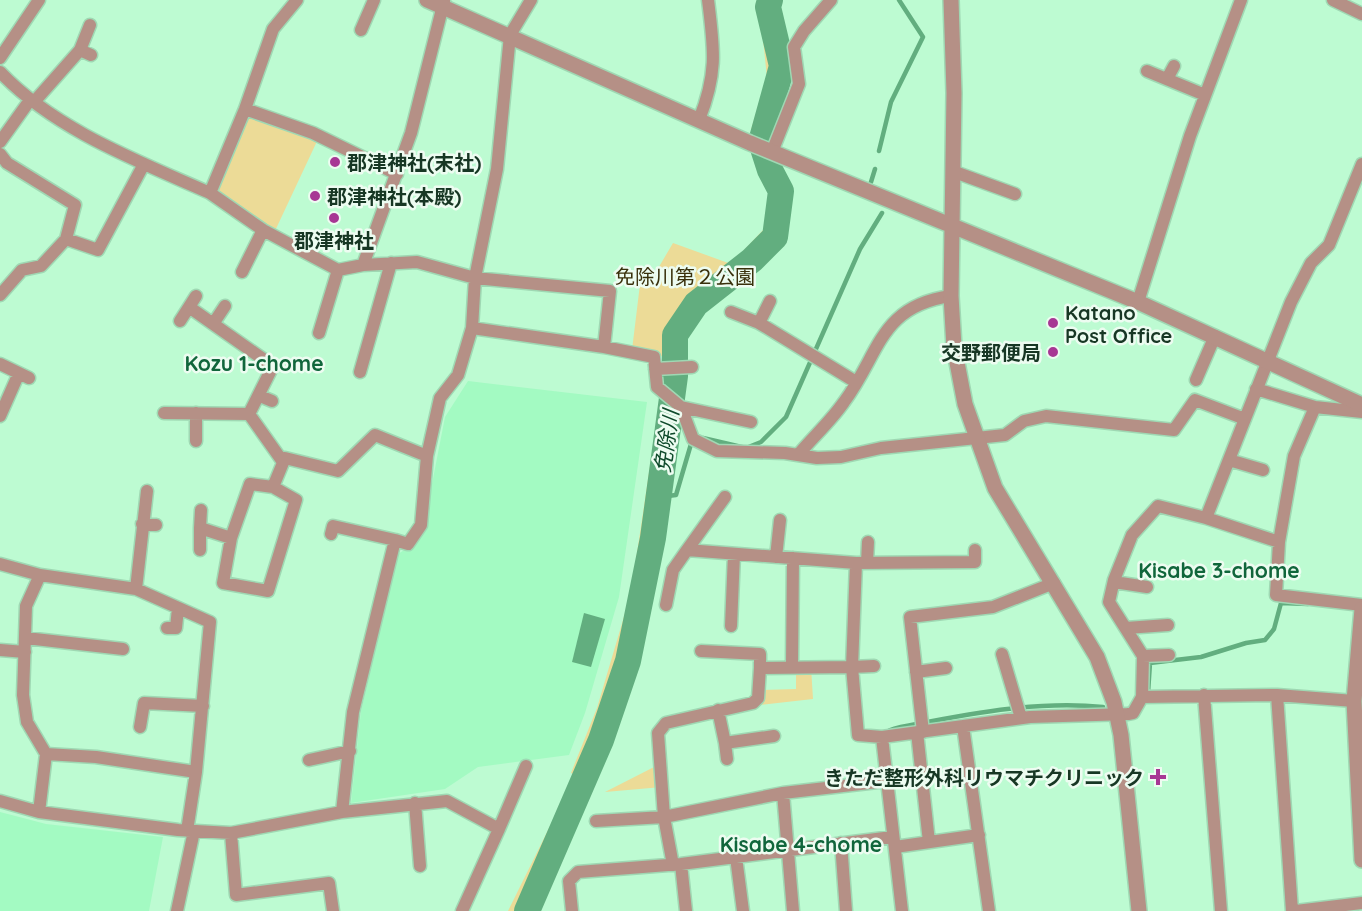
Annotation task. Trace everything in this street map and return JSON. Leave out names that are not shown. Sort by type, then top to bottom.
[{"type":"street","points":[[0,58],[24,13],[39,0]]},
{"type":"street","points":[[210,193],[245,109],[273,29],[297,0]]},
{"type":"street","points":[[361,30],[374,0]]},
{"type":"street","points":[[427,0],[443,3],[752,144],[1138,302],[1362,405]]},
{"type":"street","points":[[333,526],[408,544],[421,525],[428,456],[440,398],[458,375],[472,328],[475,278],[497,169],[510,35],[531,0]]},
{"type":"street","points":[[699,120],[713,75],[714,53],[708,0]]},
{"type":"street","points":[[771,152],[799,84],[794,47],[804,31],[831,0]]},
{"type":"street","points":[[951,0],[953,225],[951,296],[954,346],[965,404],[995,488],[1097,657],[1117,716],[1138,911]]},
{"type":"street","points":[[1138,302],[1170,195],[1241,0]]},
{"type":"street","points":[[1333,0],[1362,14]]},
{"type":"street","points":[[363,265],[411,133],[443,3]]},
{"type":"street","points":[[0,142],[32,101],[86,52],[90,25]]},
{"type":"street","points":[[1167,79],[1174,66]]},
{"type":"street","points":[[1147,70],[1205,95]]},
{"type":"street","points":[[0,72],[32,101],[92,139],[210,193],[263,230],[338,270],[363,265],[417,262],[475,278],[610,291],[604,347]]},
{"type":"street","points":[[245,109],[313,133],[397,174]]},
{"type":"street","points":[[0,154],[7,163],[75,206],[66,239],[41,266],[22,270],[0,296]]},
{"type":"street","points":[[66,239],[98,250],[144,164]]},
{"type":"street","points":[[1206,518],[1291,302],[1311,263],[1329,245],[1362,164]]},
{"type":"street","points":[[952,171],[1015,194]]},
{"type":"street","points":[[242,272],[263,230]]},
{"type":"street","points":[[360,372],[391,263]]},
{"type":"street","points":[[320,333],[338,270]]},
{"type":"street","points":[[180,321],[196,296]]},
{"type":"street","points":[[798,455],[845,401],[886,329],[911,308],[951,296]]},
{"type":"street","points":[[759,323],[770,302]]},
{"type":"street","points":[[213,324],[225,306]]},
{"type":"street","points":[[189,307],[273,366],[249,414]]},
{"type":"street","points":[[731,312],[759,323],[856,382]]},
{"type":"street","points":[[472,328],[604,347],[654,357],[657,387],[681,407],[751,422]]},
{"type":"street","points":[[1196,380],[1215,336]]},
{"type":"street","points":[[0,364],[24,376],[0,416]]},
{"type":"street","points":[[655,369],[692,367]]},
{"type":"street","points":[[1256,389],[1315,407],[1362,412]]},
{"type":"street","points":[[260,396],[272,401]]},
{"type":"street","points":[[681,407],[693,439],[717,451],[817,458],[841,457],[881,448],[1005,435],[1024,421],[1046,416],[1174,430],[1195,400],[1245,419]]},
{"type":"street","points":[[1315,407],[1294,456],[1279,542],[1276,595],[1362,605]]},
{"type":"street","points":[[164,413],[249,414]]},
{"type":"street","points":[[196,413],[196,441]]},
{"type":"street","points":[[249,414],[284,462]]},
{"type":"street","points":[[273,487],[285,458],[338,471],[375,435],[428,456]]},
{"type":"street","points":[[1229,460],[1263,470]]},
{"type":"street","points":[[250,484],[273,487],[296,500],[268,591],[224,584],[231,538],[250,484]]},
{"type":"street","points":[[136,589],[147,491]]},
{"type":"street","points":[[666,605],[673,570],[725,497]]},
{"type":"street","points":[[868,542],[862,563],[852,667],[858,735],[882,737],[1021,717],[1117,716],[1133,713],[1142,697],[1143,656],[1110,602],[1113,582],[1132,535],[1158,506],[1206,518],[1279,542]]},
{"type":"street","points":[[200,550],[201,510]]},
{"type":"street","points":[[776,557],[780,520]]},
{"type":"street","points":[[142,524],[156,525]]},
{"type":"street","points":[[200,528],[231,538]]},
{"type":"street","points":[[342,812],[353,712],[395,540]]},
{"type":"street","points":[[687,550],[862,563],[975,562],[975,550]]},
{"type":"street","points":[[731,626],[734,554]]},
{"type":"street","points":[[792,665],[793,558]]},
{"type":"street","points":[[0,564],[40,575],[136,589],[210,622],[182,905]]},
{"type":"street","points":[[39,812],[46,754],[27,722],[23,695],[26,606],[40,575]]},
{"type":"street","points":[[1113,582],[1147,587]]},
{"type":"street","points":[[929,842],[921,714],[910,617],[993,607],[1054,583]]},
{"type":"street","points":[[167,628],[176,628],[178,608]]},
{"type":"street","points":[[1362,609],[1354,701],[1362,860]]},
{"type":"street","points":[[1126,628],[1168,625]]},
{"type":"street","points":[[26,638],[110,653],[123,649]]},
{"type":"street","points":[[0,650],[26,652]]},
{"type":"street","points":[[686,911],[664,817],[658,733],[666,723],[742,706],[758,698],[760,668],[760,654],[701,651]]},
{"type":"street","points":[[1002,654],[1021,717]]},
{"type":"street","points":[[1143,656],[1169,655]]},
{"type":"street","points":[[760,668],[792,665],[874,666]]},
{"type":"street","points":[[916,672],[946,668]]},
{"type":"street","points":[[1204,695],[1221,911]]},
{"type":"street","points":[[1142,697],[1276,695],[1354,701]]},
{"type":"street","points":[[1276,695],[1294,911],[1362,903]]},
{"type":"street","points":[[140,727],[144,703],[203,706]]},
{"type":"street","points":[[718,710],[727,759]]},
{"type":"street","points":[[963,726],[989,911]]},
{"type":"street","points":[[725,743],[774,736]]},
{"type":"street","points":[[882,737],[886,782],[898,844],[902,911]]},
{"type":"street","points":[[309,760],[350,751]]},
{"type":"street","points":[[46,754],[96,756],[196,772]]},
{"type":"street","points":[[462,911],[473,876],[499,829],[526,766]]},
{"type":"street","points":[[596,821],[664,817],[783,793],[886,782]]},
{"type":"street","points":[[783,793],[793,911]]},
{"type":"street","points":[[0,801],[39,812],[191,831],[231,833],[342,812],[447,801],[499,829]]},
{"type":"street","points":[[415,803],[420,866]]},
{"type":"street","points":[[231,833],[236,901],[287,895],[329,883],[333,911]]},
{"type":"street","points":[[572,911],[569,881],[578,872],[677,865],[841,843],[898,844],[979,835]]},
{"type":"street","points":[[841,843],[846,911]]},
{"type":"street","points":[[736,857],[743,911]]},
{"type":"shaded area","points":[[468,381],[647,402],[619,597],[585,713],[569,755],[478,767],[445,789],[351,803],[361,711],[398,554],[409,547],[424,525],[445,417]]},
{"type":"shaded area","points":[[584,613],[605,619],[591,667],[572,662]]},
{"type":"shaded area","points":[[0,812],[46,824],[163,837],[149,911],[0,911]]},
{"type":"green space","points":[[759,0],[767,0],[766,6],[777,69],[774,89],[759,133],[751,130],[767,78]]},
{"type":"green space","points":[[245,109],[319,137],[274,233],[210,193]]},
{"type":"green space","name":"免除川第２公園","points":[[758,167],[766,170],[779,190],[772,235],[750,259],[696,302],[672,334],[670,358],[632,350],[641,276],[653,277],[673,243],[731,264],[764,229],[770,204],[770,184]]},
{"type":"green space","points":[[664,406],[668,408],[655,504],[633,630],[616,691],[582,778],[571,773],[597,708],[631,593],[655,433],[658,434]]},
{"type":"green space","points":[[796,667],[811,667],[813,699],[759,705],[760,690],[796,689]]},
{"type":"green space","points":[[656,766],[662,787],[605,792]]},
{"type":"green space","points":[[557,812],[567,816],[522,911],[508,911]]},
{"type":"waterway","name":"免除川","points":[[527,911],[601,740],[628,661],[653,538],[675,376],[675,335],[696,304],[752,260],[775,237],[781,191],[770,170],[761,142],[782,66],[768,7],[770,0]]},
{"type":"waterway","points":[[879,151],[891,102],[923,37],[899,0]]},
{"type":"waterway","points":[[871,182],[875,169]]},
{"type":"waterway","points":[[703,438],[746,448],[761,442],[786,417],[860,249],[882,213]]},
{"type":"waterway","points":[[659,497],[676,495],[691,444]]},
{"type":"waterway","points":[[1148,693],[1150,663],[1201,657],[1246,643],[1265,640],[1274,629],[1281,603],[1308,604]]},
{"type":"waterway","points":[[887,732],[901,727],[963,715],[1010,709],[1056,705],[1103,707]]},
{"type":"place","name":"郡津神社(末社)","points":[[335,162]]},
{"type":"place","name":"郡津神社(本殿)","points":[[315,196]]},
{"type":"place","name":"郡津神社","points":[[334,218]]},
{"type":"place","name":"Katano Post Office","points":[[1053,323]]},
{"type":"place","name":"交野郵便局","points":[[1053,352]]},
{"type":"place","name":"きただ整形外科リウマチクリニック","points":[[1158,777]]},
{"type":"district","name":"Kozu 1-chome","points":[[254,363]]},
{"type":"district","name":"Kisabe 3-chome","points":[[1219,570]]},
{"type":"district","name":"Kisabe 4-chome","points":[[801,844]]}]
